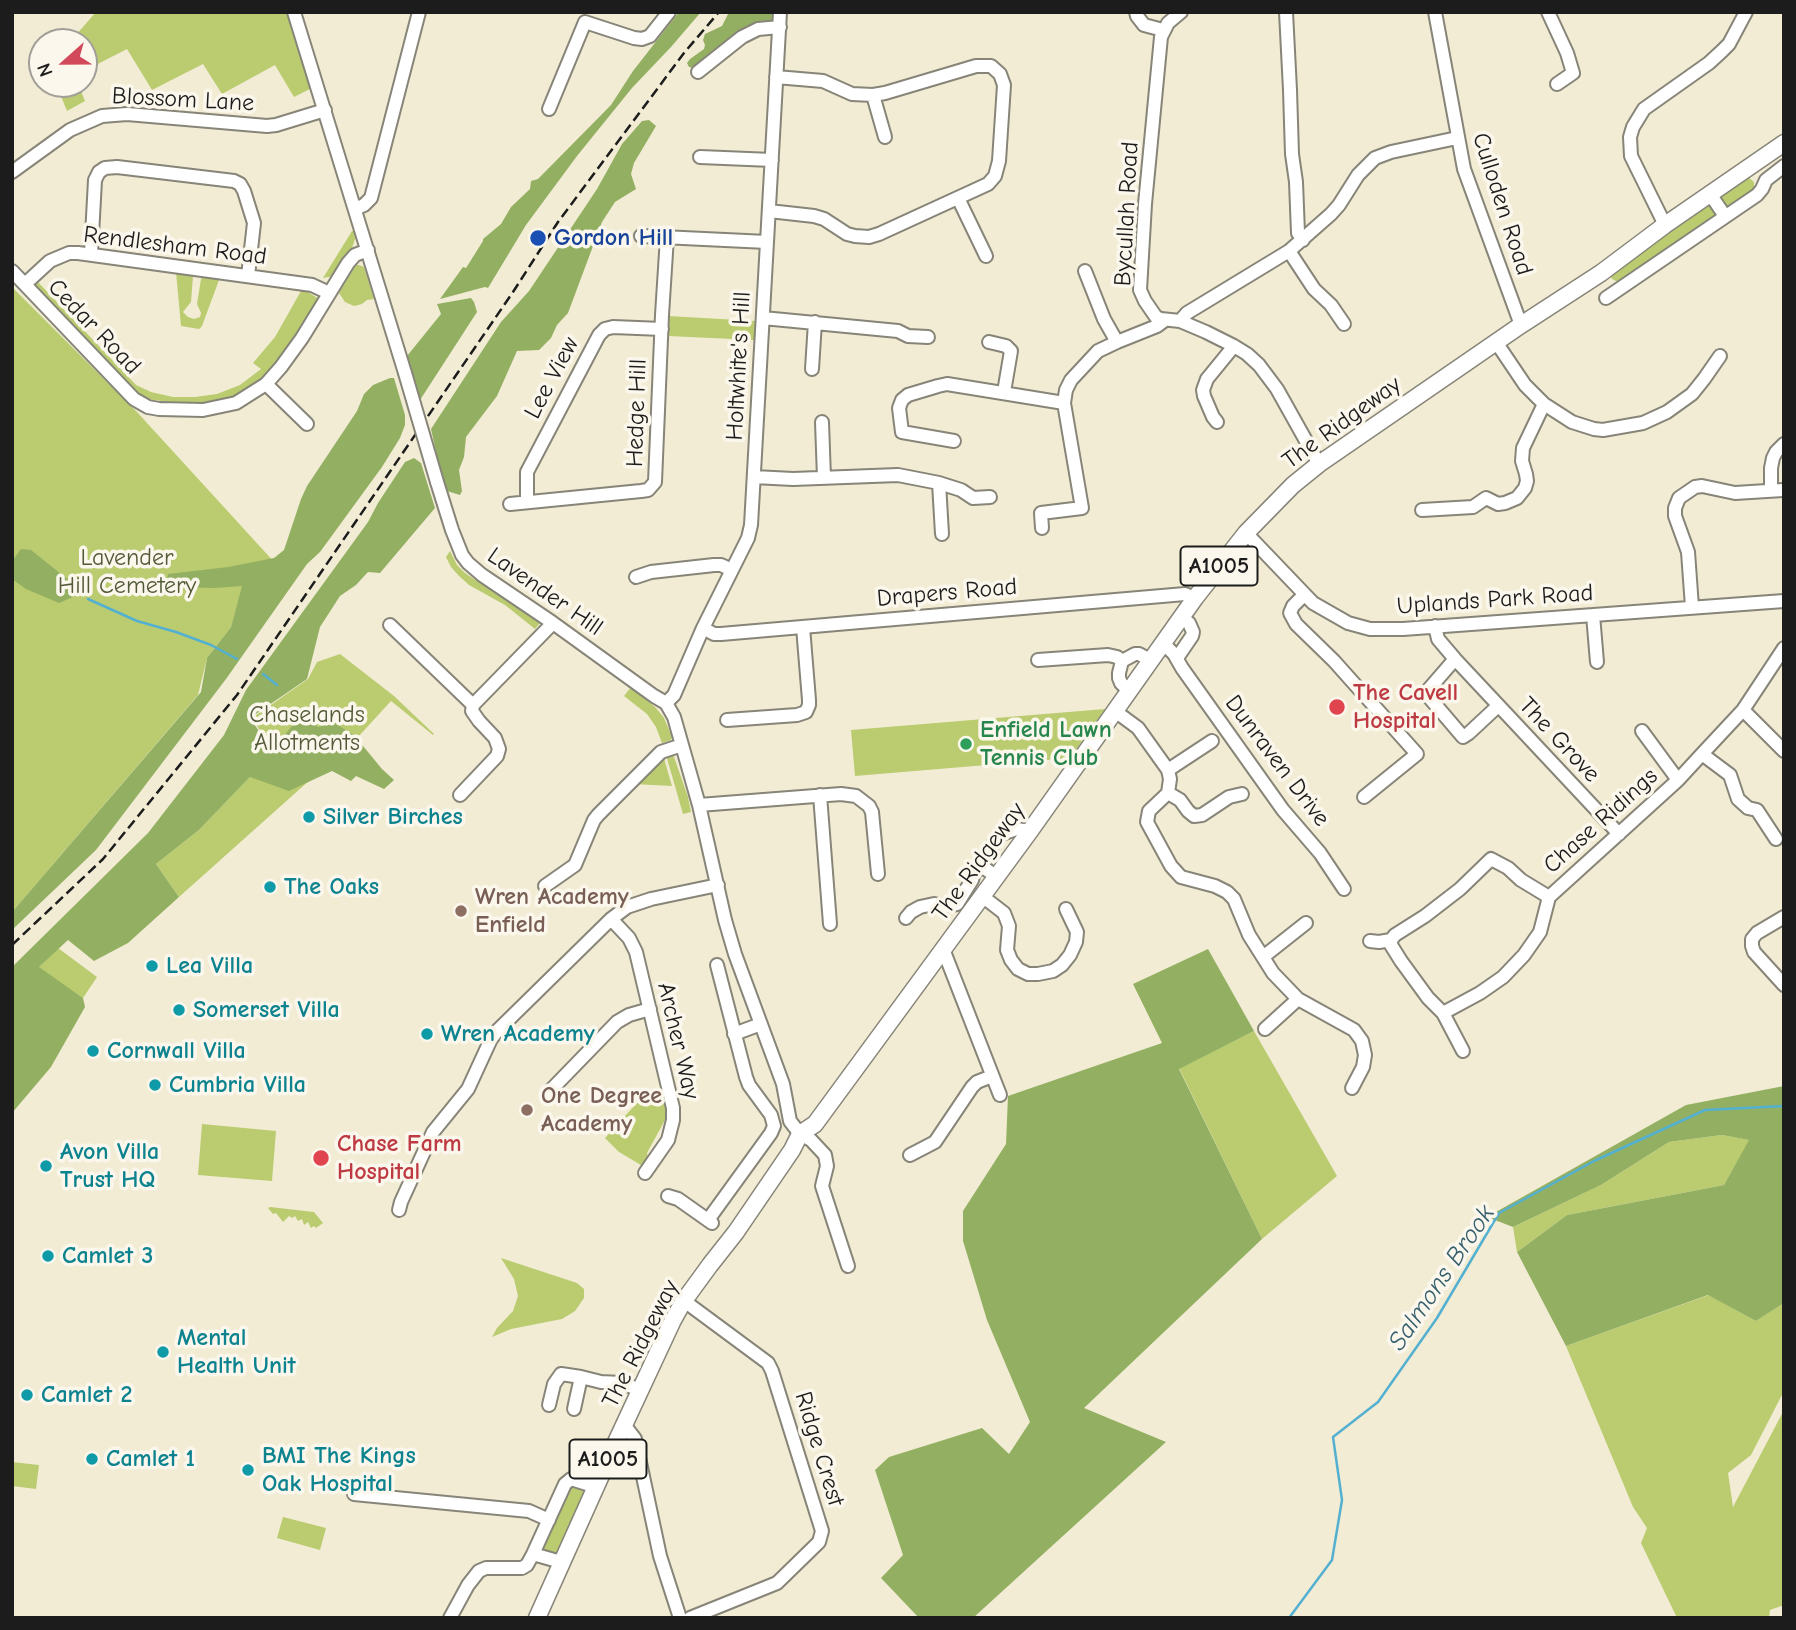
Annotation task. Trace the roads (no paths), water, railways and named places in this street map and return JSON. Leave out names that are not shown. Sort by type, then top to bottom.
[{"type":"main road","name":"The Ridgeway","points":[[537,1618],[683,1302],[743,1222],[800,1134],[816,1124],[1030,831],[1181,617],[1246,533],[1293,485],[1319,464],[1601,272],[1784,143]]},
{"type":"street","name":"Lavender Hill","points":[[294,12],[437,482],[462,555],[482,575],[666,703]]},
{"type":"street","points":[[355,209],[371,198],[419,12]]},
{"type":"street","points":[[549,109],[586,17],[642,39],[650,36],[669,12]]},
{"type":"street","name":"Holtwhite's Hill","points":[[666,703],[674,695],[703,628],[748,538],[752,517],[780,12]]},
{"type":"street","points":[[1136,12],[1143,25],[1163,30],[1178,13]]},
{"type":"street","points":[[1286,12],[1292,154],[1298,233],[1303,240]]},
{"type":"street","name":"Culloden Road","points":[[1435,12],[1464,169],[1521,325]]},
{"type":"street","points":[[1548,12],[1573,73],[1557,83]]},
{"type":"street","points":[[1665,225],[1631,156],[1630,136],[1633,127],[1644,109],[1709,63],[1729,44],[1746,12]]},
{"type":"street","points":[[698,72],[742,37],[769,27],[780,27]]},
{"type":"street","name":"Bycullah Road","points":[[1163,30],[1139,284],[1141,294],[1153,314],[1165,320]]},
{"type":"street","points":[[769,211],[814,216],[824,219],[847,234],[869,237],[988,184],[995,176],[999,161],[1004,85],[1000,74],[991,65],[976,66],[873,95],[852,94],[823,80],[776,77]]},
{"type":"street","points":[[873,95],[885,137]]},
{"type":"street","name":"Blossom Lane","points":[[12,172],[70,130],[102,116],[127,114],[267,126],[325,110]]},
{"type":"street","points":[[1180,321],[1187,313],[1303,240],[1339,205],[1358,175],[1376,158],[1391,152],[1457,138]]},
{"type":"street","points":[[701,157],[772,160]]},
{"type":"street","points":[[1750,166],[1762,189]]},
{"type":"street","points":[[1601,272],[1610,295],[1757,195],[1766,180],[1784,166]]},
{"type":"street","points":[[91,254],[95,180],[105,168],[117,167],[234,181],[240,184],[244,191],[254,223],[248,276]]},
{"type":"street","points":[[1710,194],[1725,216]]},
{"type":"street","points":[[958,198],[986,256]]},
{"type":"street","points":[[641,236],[767,242]]},
{"type":"street","name":"Hedge Hill","points":[[510,504],[642,491],[653,486],[656,475],[667,237]]},
{"type":"street","points":[[306,424],[266,384],[295,347],[352,258],[368,250]]},
{"type":"street","points":[[1289,251],[1314,289],[1331,305],[1344,324]]},
{"type":"street","name":"Rendlesham Road","points":[[25,284],[50,261],[69,253],[312,285],[328,293]]},
{"type":"street","name":"Cedar Road","points":[[12,271],[134,399],[148,407],[203,410],[227,406],[246,398],[266,384]]},
{"type":"street","points":[[1085,271],[1104,319],[1117,342]]},
{"type":"street","points":[[763,318],[898,331],[908,336],[928,337]]},
{"type":"street","points":[[1042,528],[1041,513],[1082,508],[1064,402],[1066,390],[1098,351],[1165,320],[1180,321],[1234,346],[1247,355],[1268,377],[1319,464]]},
{"type":"street","points":[[812,369],[815,322]]},
{"type":"street","name":"Lee View","points":[[527,502],[527,472],[599,335],[605,329],[613,327],[662,329]]},
{"type":"street","points":[[989,342],[1006,346],[1011,351],[1004,392]]},
{"type":"street","points":[[1496,342],[1525,385],[1544,404],[1572,422],[1594,429],[1643,424],[1667,412],[1692,394],[1720,356]]},
{"type":"street","points":[[1217,422],[1208,407],[1203,390],[1207,379],[1234,346]]},
{"type":"street","points":[[954,441],[902,432],[899,408],[902,400],[908,395],[947,384],[1064,402]]},
{"type":"street","points":[[1422,510],[1473,507],[1486,498],[1498,504],[1517,498],[1527,481],[1522,461],[1523,448],[1544,404]]},
{"type":"street","points":[[822,422],[824,478]]},
{"type":"street","points":[[1692,607],[1688,552],[1675,516],[1679,499],[1695,487],[1702,486],[1735,493],[1777,490],[1770,468],[1776,452],[1784,444]]},
{"type":"street","points":[[754,477],[793,479],[898,475],[939,483],[973,498],[990,497]]},
{"type":"street","points":[[939,483],[942,534]]},
{"type":"street","name":"Uplands Park Road","points":[[1246,533],[1313,603],[1348,623],[1370,629],[1784,601]]},
{"type":"street","points":[[636,577],[652,572],[714,565],[732,570]]},
{"type":"street","name":"Drapers Road","points":[[703,628],[714,634],[721,634],[1185,594],[1195,598]]},
{"type":"street","points":[[1304,594],[1290,612],[1296,624],[1334,661],[1417,754],[1364,797]]},
{"type":"street","points":[[1593,615],[1597,662]]},
{"type":"street","points":[[1177,658],[1193,632],[1189,623],[1181,617]]},
{"type":"street","points":[[460,795],[496,756],[499,749],[495,738],[472,711],[473,705],[553,623]]},
{"type":"street","points":[[390,625],[473,705]]},
{"type":"street","name":"The Grove","points":[[1435,626],[1438,639],[1455,659],[1619,834]]},
{"type":"street","points":[[727,720],[806,712],[809,700],[803,627]]},
{"type":"street","name":"Dunraven Drive","points":[[1163,643],[1170,648],[1283,810],[1320,853],[1345,889]]},
{"type":"street","name":"Chase Ridings","points":[[1443,1013],[1503,977],[1524,955],[1540,932],[1549,897],[1678,780],[1743,710],[1784,648]]},
{"type":"street","points":[[1129,691],[1119,678],[1122,662],[1135,654],[1150,660]]},
{"type":"street","points":[[1038,660],[1108,655],[1122,662]]},
{"type":"street","name":"The Grove","points":[[1455,659],[1429,689],[1428,696],[1463,737],[1498,706]]},
{"type":"street","points":[[666,703],[674,718],[699,805],[735,954],[783,1084],[790,1121],[800,1134],[811,1140],[825,1155],[827,1166],[822,1186],[848,1266]]},
{"type":"street","points":[[1743,710],[1784,751]]},
{"type":"street","points":[[1115,711],[1138,728],[1168,770],[1168,793],[1149,811],[1147,822],[1171,866],[1181,877],[1227,892],[1234,899],[1249,935],[1273,973],[1298,999],[1354,1030],[1362,1041],[1365,1055],[1363,1067],[1352,1088]]},
{"type":"street","points":[[1642,732],[1678,780]]},
{"type":"street","points":[[1168,770],[1212,741]]},
{"type":"street","points":[[545,886],[575,865],[598,815],[661,752],[681,745]]},
{"type":"street","points":[[1702,754],[1730,775],[1738,799],[1748,808],[1757,810],[1776,839]]},
{"type":"street","points":[[1168,793],[1180,800],[1194,816],[1202,815],[1229,797],[1242,794]]},
{"type":"street","points":[[699,805],[820,795],[856,796],[869,806],[874,820],[878,874]]},
{"type":"street","points":[[820,795],[830,924]]},
{"type":"street","points":[[906,918],[920,907],[957,904],[999,835],[1016,828],[1030,831]]},
{"type":"street","points":[[1370,941],[1391,940],[1425,916],[1460,889],[1490,855],[1521,880],[1549,897]]},
{"type":"street","points":[[983,865],[996,876]]},
{"type":"street","points":[[400,1210],[401,1202],[433,1132],[468,1088],[491,1039],[611,919],[627,907],[718,885]]},
{"type":"street","points":[[982,896],[1004,913],[1009,926],[1007,950],[1018,969],[1028,974],[1053,971],[1070,955],[1077,932],[1066,909]]},
{"type":"street","points":[[1784,916],[1752,939],[1754,952],[1784,985]]},
{"type":"street","name":"Archer Way","points":[[611,919],[633,945],[673,1108],[668,1140],[645,1173]]},
{"type":"street","points":[[1263,957],[1306,923]]},
{"type":"street","points":[[1391,940],[1391,945],[1401,961],[1428,998],[1443,1013],[1463,1051]]},
{"type":"street","points":[[943,949],[1000,1095]]},
{"type":"street","points":[[668,1196],[678,1199],[710,1222],[774,1126],[772,1115],[746,1077],[717,965]]},
{"type":"street","points":[[1265,1029],[1298,999]]},
{"type":"street","points":[[549,1093],[617,1022],[629,1015],[650,1009]]},
{"type":"street","points":[[734,1034],[761,1024]]},
{"type":"street","points":[[911,1155],[935,1142],[972,1087],[982,1079],[992,1076]]},
{"type":"street","name":"Ridge Crest","points":[[683,1302],[768,1363],[822,1531],[819,1542],[777,1583],[690,1618]]},
{"type":"street","points":[[549,1405],[554,1384],[561,1374],[621,1383],[642,1390]]},
{"type":"street","points":[[574,1409],[581,1377]]},
{"type":"street","points":[[625,1426],[635,1439],[660,1556],[680,1618]]},
{"type":"street","points":[[450,1618],[479,1571],[486,1568],[522,1568],[527,1565],[568,1480],[581,1481],[596,1487]]},
{"type":"street","points":[[354,1493],[529,1511],[549,1520]]},
{"type":"street","points":[[533,1554],[561,1562]]},
{"type":"waterway","points":[[88,599],[137,621],[211,645],[237,659]]},
{"type":"waterway","points":[[263,674],[277,685]]},
{"type":"waterway","name":"Salmons Brook","points":[[1289,1618],[1332,1560],[1342,1500],[1333,1437],[1378,1402],[1437,1318],[1499,1213],[1594,1161],[1705,1110],[1784,1106]]},
{"type":"railway","points":[[12,945],[103,859],[237,695],[558,222],[684,53],[719,12]]},
{"type":"place","name":"Gordon Hill","points":[[538,238]]},
{"type":"place","name":"The Cavell Hospital","points":[[1337,707]]},
{"type":"place","name":"Enfield Lawn Tennis Club","points":[[966,744]]},
{"type":"place","name":"Silver Birches","points":[[309,817]]},
{"type":"place","name":"The Oaks","points":[[270,887]]},
{"type":"place","name":"Wren Academy Enfield","points":[[461,911]]},
{"type":"place","name":"Lea Villa","points":[[152,966]]},
{"type":"place","name":"Somerset Villa","points":[[179,1010]]},
{"type":"place","name":"Wren Academy","points":[[427,1034]]},
{"type":"place","name":"Cornwall Villa","points":[[93,1051]]},
{"type":"place","name":"Cumbria Villa","points":[[155,1085]]},
{"type":"place","name":"One Degree Academy","points":[[527,1110]]},
{"type":"place","name":"Chase Farm Hospital","points":[[321,1158]]},
{"type":"place","name":"Avon Villa Trust HQ","points":[[46,1166]]},
{"type":"place","name":"Camlet 3","points":[[48,1256]]},
{"type":"place","name":"Mental Health Unit","points":[[163,1352]]},
{"type":"place","name":"Camlet 2","points":[[27,1395]]},
{"type":"place","name":"Camlet 1","points":[[92,1459]]},
{"type":"place","name":"BMI The Kings Oak Hospital","points":[[248,1470]]},
{"type":"park label","name":"Lavender Hill Cemetery","points":[[127,572]]},
{"type":"park label","name":"Chaselands Allotments","points":[[307,729]]}]
